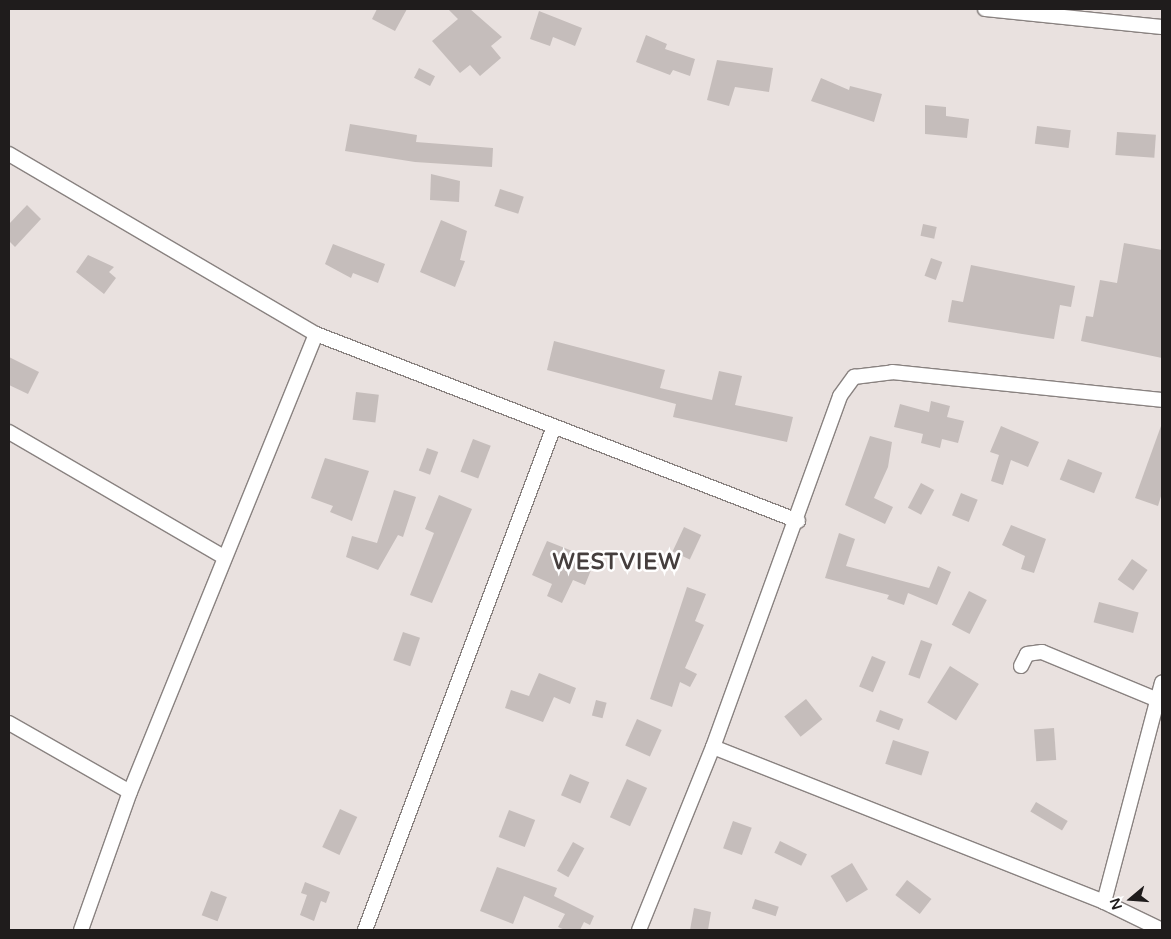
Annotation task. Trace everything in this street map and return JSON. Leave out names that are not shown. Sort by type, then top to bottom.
[{"type":"street","points":[[985,9],[1162,27]]},
{"type":"street","points":[[9,154],[316,334],[553,429],[798,521]]},
{"type":"street","points":[[81,930],[130,792],[316,334]]},
{"type":"street","points":[[640,930],[713,747],[798,521],[840,396],[854,377],[892,372],[1162,400]]},
{"type":"street","points":[[365,930],[553,429]]},
{"type":"street","points":[[9,432],[224,557]]},
{"type":"street","points":[[1021,666],[1027,654],[1042,652],[1158,700]]},
{"type":"street","points":[[1104,902],[1162,683]]},
{"type":"street","points":[[9,724],[130,792]]},
{"type":"street","points":[[713,747],[1104,902],[1162,930]]},
{"type":"building","points":[[377,9],[407,9],[395,31],[372,19]]},
{"type":"building","points":[[448,9],[470,9],[502,37],[491,46],[501,58],[480,76],[470,65],[460,73],[432,41],[458,19]]},
{"type":"building","points":[[539,11],[582,28],[575,46],[553,37],[550,46],[530,39]]},
{"type":"building","points":[[646,35],[667,44],[665,49],[695,59],[690,76],[673,70],[670,75],[636,62]]},
{"type":"building","points":[[717,60],[773,68],[769,92],[735,87],[729,106],[707,100]]},
{"type":"building","points":[[419,68],[435,76],[430,86],[414,78]]},
{"type":"building","points":[[821,78],[849,90],[850,86],[882,94],[874,122],[811,101]]},
{"type":"building","points":[[925,105],[946,107],[946,116],[969,119],[967,138],[925,134]]},
{"type":"building","points":[[350,124],[417,135],[416,142],[493,148],[492,167],[415,162],[345,151]]},
{"type":"building","points":[[1037,126],[1071,130],[1069,148],[1035,144]]},
{"type":"building","points":[[1117,132],[1156,135],[1154,158],[1115,155]]},
{"type":"building","points":[[431,174],[460,181],[459,202],[430,200]]},
{"type":"building","points":[[500,189],[524,197],[518,214],[494,206]]},
{"type":"building","points":[[27,205],[41,219],[15,247],[9,241],[9,224]]},
{"type":"building","points":[[441,220],[467,231],[460,260],[465,261],[455,287],[420,272]]},
{"type":"building","points":[[923,224],[937,227],[934,239],[921,236]]},
{"type":"building","points":[[1124,243],[1162,250],[1162,358],[1081,341],[1086,316],[1093,317],[1100,280],[1117,283]]},
{"type":"building","points":[[333,244],[385,264],[378,283],[353,273],[351,278],[325,264]]},
{"type":"building","points":[[88,255],[114,267],[109,272],[116,278],[104,294],[76,272]]},
{"type":"building","points":[[931,258],[942,262],[936,280],[925,276]]},
{"type":"building","points":[[971,265],[1075,286],[1071,307],[1060,305],[1054,339],[948,322],[952,300],[963,302]]},
{"type":"building","points":[[554,341],[665,370],[660,388],[712,400],[719,371],[742,376],[735,405],[793,417],[787,442],[673,417],[676,404],[547,370]]},
{"type":"building","points":[[9,357],[39,372],[28,394],[9,385]]},
{"type":"building","points":[[356,392],[379,395],[375,423],[353,420]]},
{"type":"building","points":[[931,401],[950,406],[947,417],[964,421],[958,443],[942,439],[940,448],[921,443],[923,434],[894,427],[900,404],[929,412]]},
{"type":"building","points":[[1001,426],[1039,442],[1028,467],[1011,460],[1003,485],[991,481],[999,455],[990,452]]},
{"type":"building","points":[[1161,426],[1162,493],[1158,506],[1135,498]]},
{"type":"building","points":[[870,436],[892,442],[888,467],[874,498],[893,507],[885,524],[845,505]]},
{"type":"building","points":[[473,439],[491,446],[478,478],[460,472]]},
{"type":"building","points":[[427,448],[438,452],[430,475],[419,471]]},
{"type":"building","points":[[325,458],[369,471],[352,521],[330,512],[333,506],[311,498]]},
{"type":"building","points":[[1068,459],[1102,473],[1094,493],[1060,479]]},
{"type":"building","points":[[921,483],[934,490],[921,515],[908,508]]},
{"type":"building","points":[[394,490],[416,497],[403,537],[398,535],[378,570],[346,557],[352,536],[377,543]]},
{"type":"building","points":[[961,493],[978,500],[969,522],[952,515]]},
{"type":"building","points":[[439,495],[472,509],[432,603],[410,595],[434,533],[425,529]]},
{"type":"building","points":[[1011,525],[1046,539],[1034,573],[1021,569],[1025,556],[1002,545]]},
{"type":"building","points":[[684,527],[701,535],[690,560],[673,551]]},
{"type":"building","points":[[839,533],[855,539],[846,566],[929,588],[938,566],[951,572],[937,605],[908,593],[904,605],[887,599],[889,595],[825,578]]},
{"type":"building","points":[[547,541],[595,560],[585,585],[573,580],[562,603],[547,596],[552,584],[532,575]]},
{"type":"building","points":[[1132,559],[1148,570],[1133,590],[1118,579]]},
{"type":"building","points":[[687,587],[706,594],[695,621],[704,625],[685,668],[697,674],[690,687],[680,682],[672,707],[650,699]]},
{"type":"building","points":[[969,591],[987,600],[970,634],[952,625]]},
{"type":"building","points":[[1099,602],[1139,613],[1133,633],[1094,622]]},
{"type":"building","points":[[403,632],[420,638],[410,666],[393,660]]},
{"type":"building","points":[[921,640],[932,644],[920,679],[908,675]]},
{"type":"building","points":[[872,656],[886,662],[873,692],[859,686]]},
{"type":"building","points":[[950,666],[979,684],[956,720],[927,702]]},
{"type":"building","points":[[539,673],[576,688],[570,704],[554,697],[543,722],[505,708],[511,690],[529,696]]},
{"type":"building","points":[[806,699],[822,719],[801,737],[784,717]]},
{"type":"building","points":[[596,700],[607,703],[602,718],[592,715]]},
{"type":"building","points":[[880,710],[903,719],[899,730],[876,721]]},
{"type":"building","points":[[637,719],[662,730],[650,756],[625,745]]},
{"type":"building","points":[[1054,728],[1056,760],[1036,761],[1034,729]]},
{"type":"building","points":[[893,740],[929,752],[921,776],[885,764]]},
{"type":"building","points":[[570,774],[589,782],[580,803],[561,795]]},
{"type":"building","points":[[627,779],[647,788],[630,826],[610,817]]},
{"type":"building","points":[[1036,802],[1068,821],[1062,830],[1030,811]]},
{"type":"building","points":[[340,809],[357,817],[339,855],[322,847]]},
{"type":"building","points":[[509,810],[535,820],[525,847],[499,837]]},
{"type":"building","points":[[733,821],[752,828],[742,855],[723,848]]},
{"type":"building","points":[[780,841],[807,854],[801,866],[774,853]]},
{"type":"building","points":[[573,842],[584,848],[568,877],[557,871]]},
{"type":"building","points":[[852,863],[868,890],[847,902],[831,876]]},
{"type":"building","points":[[497,867],[557,888],[554,896],[594,916],[590,925],[584,922],[580,930],[565,930],[558,927],[565,914],[524,896],[513,924],[480,911]]},
{"type":"building","points":[[907,880],[931,899],[920,914],[895,895]]},
{"type":"building","points":[[305,882],[330,892],[326,903],[321,901],[314,921],[300,915],[307,895],[301,893]]},
{"type":"building","points":[[211,891],[227,897],[218,921],[202,915]]},
{"type":"building","points":[[755,899],[779,907],[776,916],[752,909]]},
{"type":"building","points":[[694,908],[711,912],[708,930],[690,930]]},
{"type":"district","name":"WESTVIEW","points":[[617,563]]}]
